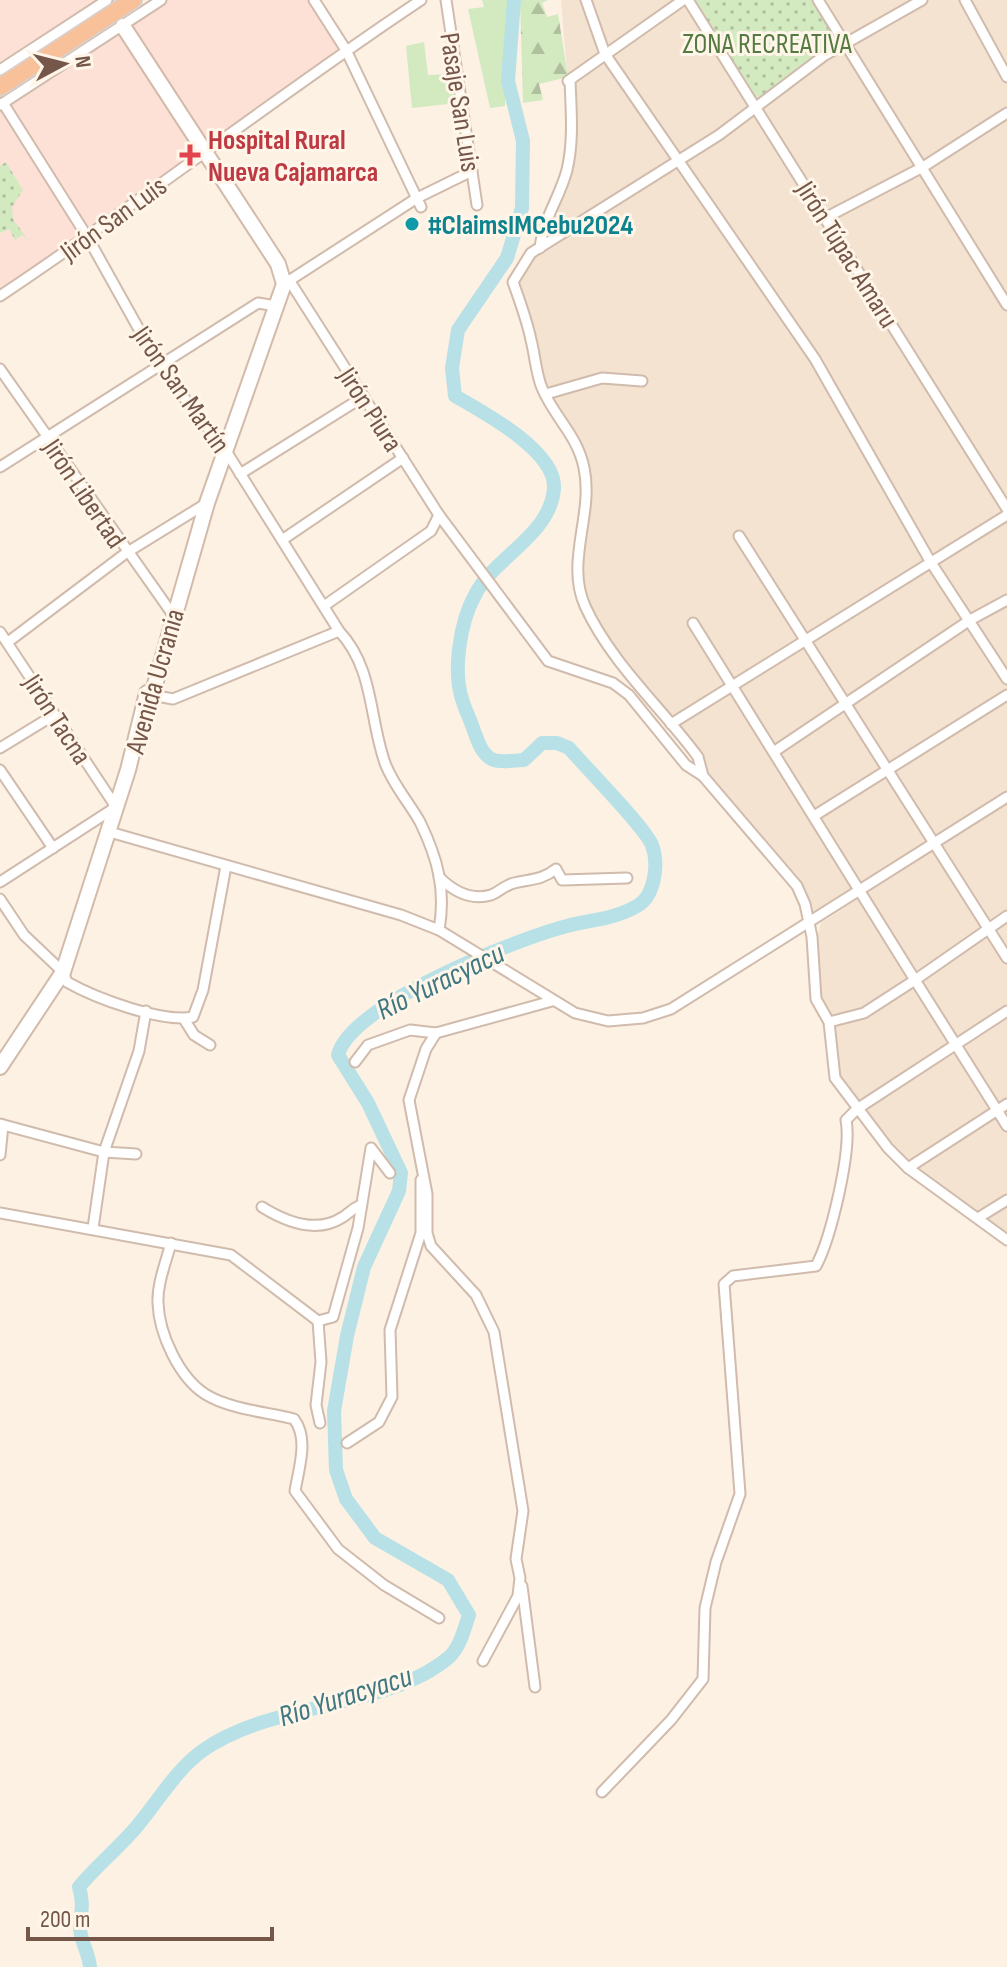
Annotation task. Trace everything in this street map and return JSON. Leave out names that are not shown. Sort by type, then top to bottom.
[{"type":"highway","points":[[1,98],[111,8],[133,0]]},
{"type":"main road","name":"Jirón Piura","points":[[111,8],[287,282]]},
{"type":"main road","name":"Avenida Ucrania","points":[[0,1067],[63,972],[116,807],[147,693],[152,695],[207,503],[287,282]]},
{"type":"street","points":[[0,70],[111,8],[161,0]]},
{"type":"street","points":[[314,0],[346,50],[419,202]]},
{"type":"street","name":"Jirón San Luis","points":[[0,296],[88,238],[346,50],[421,0]]},
{"type":"street","name":"Pasaje San Luis","points":[[446,0],[477,205]]},
{"type":"street","points":[[586,0],[605,54],[755,266],[842,404],[930,561],[1007,679]]},
{"type":"street","points":[[686,0],[569,80],[572,138],[567,171],[535,251],[513,282],[546,394],[579,446],[585,470],[587,493],[578,550],[578,577],[584,605],[603,637],[698,757],[703,776],[797,886],[810,921],[816,999],[829,1022],[832,1068],[857,1109],[908,1168],[1007,1240]]},
{"type":"street","name":"Jirón Túpac Amaru","points":[[686,0],[1007,512]]},
{"type":"street","points":[[818,0],[1007,305]]},
{"type":"street","points":[[535,251],[756,109],[846,43],[922,0]]},
{"type":"street","points":[[965,0],[1007,77]]},
{"type":"street","name":"Jirón San Martín","points":[[1,98],[88,238],[160,367],[226,451],[339,631],[355,648],[385,764],[420,823],[439,877],[444,899],[439,930]]},
{"type":"street","points":[[825,218],[923,167],[1007,113]]},
{"type":"street","points":[[287,282],[472,171]]},
{"type":"street","name":"Jirón Piura","points":[[287,282],[439,515],[554,665],[613,683],[629,695],[686,765],[703,776]]},
{"type":"street","points":[[0,467],[258,303],[276,306]]},
{"type":"street","name":"Jirón Libertad","points":[[0,369],[126,553],[173,615]]},
{"type":"street","points":[[546,394],[602,378],[642,381]]},
{"type":"street","points":[[240,474],[363,397]]},
{"type":"street","points":[[282,540],[403,458]]},
{"type":"street","points":[[8,642],[126,553],[207,503]]},
{"type":"street","points":[[671,724],[1007,512]]},
{"type":"street","points":[[324,606],[431,531],[439,515]]},
{"type":"street","points":[[739,536],[1007,958]]},
{"type":"street","points":[[775,751],[848,705],[970,620],[1007,600]]},
{"type":"street","points":[[693,623],[1007,1126]]},
{"type":"street","points":[[152,695],[173,699],[339,631]]},
{"type":"street","name":"Jirón Tacna","points":[[0,632],[116,807]]},
{"type":"street","points":[[814,816],[1007,695]]},
{"type":"street","points":[[0,748],[54,715]]},
{"type":"street","points":[[0,770],[53,848]]},
{"type":"street","points":[[106,831],[326,892],[439,930],[552,1001],[575,1013],[608,1021],[643,1018],[671,1009],[1007,797]]},
{"type":"street","points":[[0,882],[116,807]]},
{"type":"street","points":[[0,899],[24,935],[63,972],[67,982],[146,1011],[184,1019],[193,1017],[203,990],[226,866]]},
{"type":"street","points":[[439,877],[453,891],[469,896],[491,895],[509,884],[544,878],[556,869],[562,880],[627,878]]},
{"type":"street","points":[[829,1022],[864,1013],[1007,916]]},
{"type":"street","points":[[355,1062],[368,1045],[410,1030],[436,1033],[552,1001]]},
{"type":"street","points":[[93,1228],[104,1152],[139,1051],[146,1011]]},
{"type":"street","points":[[602,1792],[671,1720],[703,1679],[705,1608],[716,1562],[740,1494],[724,1284],[733,1276],[816,1266],[844,1173],[848,1141],[846,1120],[857,1109],[1007,1011]]},
{"type":"street","points":[[184,1019],[194,1035],[210,1045]]},
{"type":"street","points":[[436,1033],[426,1049],[409,1100],[425,1174],[427,1233],[431,1246],[476,1295],[494,1332],[523,1511],[516,1559],[535,1687]]},
{"type":"street","points":[[908,1168],[1007,1104]]},
{"type":"street","points":[[0,1155],[1,1124],[104,1152],[136,1154]]},
{"type":"street","points":[[318,1321],[333,1317],[354,1247],[359,1206],[369,1175],[371,1148],[390,1173]]},
{"type":"street","points":[[347,1443],[379,1422],[392,1397],[390,1330],[421,1233],[418,1210],[425,1174]]},
{"type":"street","points":[[978,1218],[1007,1200]]},
{"type":"street","points":[[262,1207],[274,1215],[311,1226],[329,1223],[359,1206]]},
{"type":"street","points":[[0,1213],[231,1255],[318,1321],[321,1362],[316,1405],[320,1423]]},
{"type":"street","points":[[171,1243],[158,1301],[160,1319],[177,1360],[190,1381],[206,1394],[294,1419],[301,1430],[303,1443],[295,1491],[338,1549],[384,1585],[439,1618]]},
{"type":"street","points":[[483,1661],[518,1596],[520,1578]]},
{"type":"shaded area","points":[[0,0],[106,0],[0,70]]},
{"type":"shaded area","points":[[162,0],[314,0],[346,50],[0,294],[0,107]]},
{"type":"shaded area","points":[[561,0],[1007,0],[1007,796],[810,919],[797,886],[716,793],[698,757],[649,698],[584,605],[578,577],[587,493],[577,443],[541,383],[513,282],[569,182],[568,81]]},
{"type":"shaded area","points":[[1007,802],[1007,1240],[908,1168],[837,1076],[817,985],[817,937],[821,923]]},
{"type":"green space","points":[[482,0],[508,0],[505,106],[490,108],[468,9],[484,7]]},
{"type":"green space","points":[[520,0],[548,0],[542,3],[547,17],[558,14],[568,77],[539,84],[543,100],[523,103]]},
{"type":"green space","name":"ZONA RECREATIVA","points":[[688,0],[818,0],[843,39],[756,109]]},
{"type":"green space","points":[[424,42],[428,75],[452,74],[457,103],[412,108],[406,46]]},
{"type":"green space","points":[[6,162],[23,190],[12,207],[13,219],[28,240],[22,235],[15,240],[9,229],[0,233],[0,166]]},
{"type":"waterway","name":"Río Yuracyacu","points":[[90,1967],[80,1933],[82,1903],[79,1887],[131,1833],[192,1759],[230,1735],[261,1723],[361,1697],[422,1675],[456,1649],[469,1615],[448,1580],[375,1538],[346,1499],[336,1470],[334,1411],[347,1336],[364,1267],[399,1191],[401,1173],[368,1103],[338,1055],[350,1035],[372,1015],[403,995],[512,944],[629,910],[648,895],[654,879],[654,853],[647,836],[569,748],[557,743],[542,743],[524,760],[490,758],[479,744],[460,690],[459,648],[465,619],[475,595],[484,581],[543,519],[551,505],[554,488],[551,474],[531,447],[499,422],[455,396],[452,368],[458,330],[507,258],[522,208],[523,141],[508,81],[514,0]]},
{"type":"place","name":"Hospital Rural Nueva Cajamarca","points":[[190,155]]},
{"type":"place","name":"#ClaimsIMCebu2024","points":[[412,224]]}]
